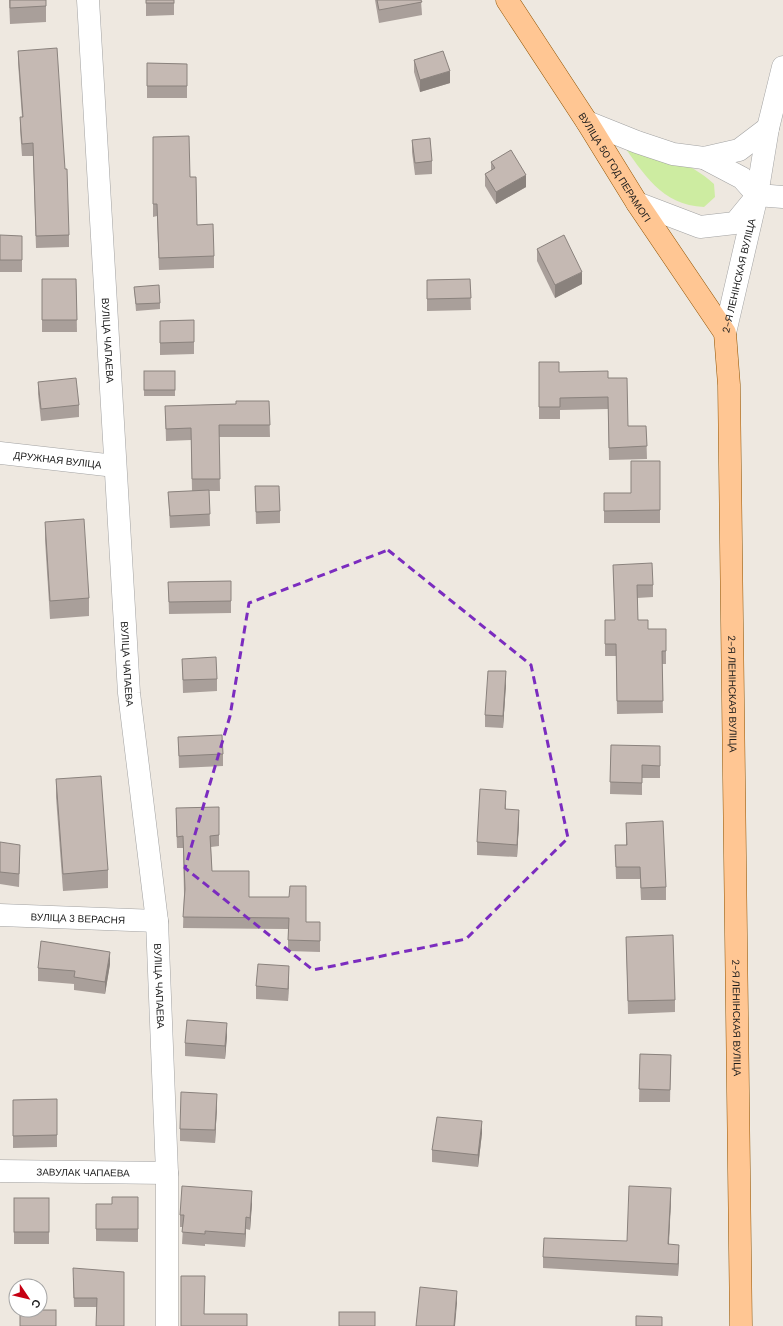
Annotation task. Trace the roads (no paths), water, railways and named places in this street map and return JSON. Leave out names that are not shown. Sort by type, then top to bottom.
[{"type":"main road","name":"ВУЛІЦА 50 ГОД ПЕРАМОГІ","points":[[507,0],[587,122],[637,203],[725,333]]},
{"type":"main road","name":"2-Я ЛЕНІНСКАЯ ВУЛІЦА","points":[[725,333],[729,385],[741,1326]]},
{"type":"street","name":"ВУЛІЦА ЧАПАЕВА","points":[[88,0],[129,693],[157,921],[166,1173],[167,1326]]},
{"type":"street","name":"2-Я ЛЕНІНСКАЯ ВУЛІЦА","points":[[725,333],[757,195],[768,128],[783,68]]},
{"type":"street","points":[[587,122],[637,142],[674,154],[704,158],[742,178],[757,195],[783,197]]},
{"type":"street","points":[[704,158],[739,150],[768,128]]},
{"type":"street","points":[[637,203],[700,227],[735,223],[757,195]]},
{"type":"street","name":"ДРУЖНАЯ ВУЛІЦА","points":[[0,453],[115,466]]},
{"type":"street","name":"ВУЛІЦА 3 ВЕРАСНЯ","points":[[0,915],[157,921]]},
{"type":"street","name":"ЗАВУЛАК ЧАПАЕВА","points":[[0,1171],[166,1173]]}]
